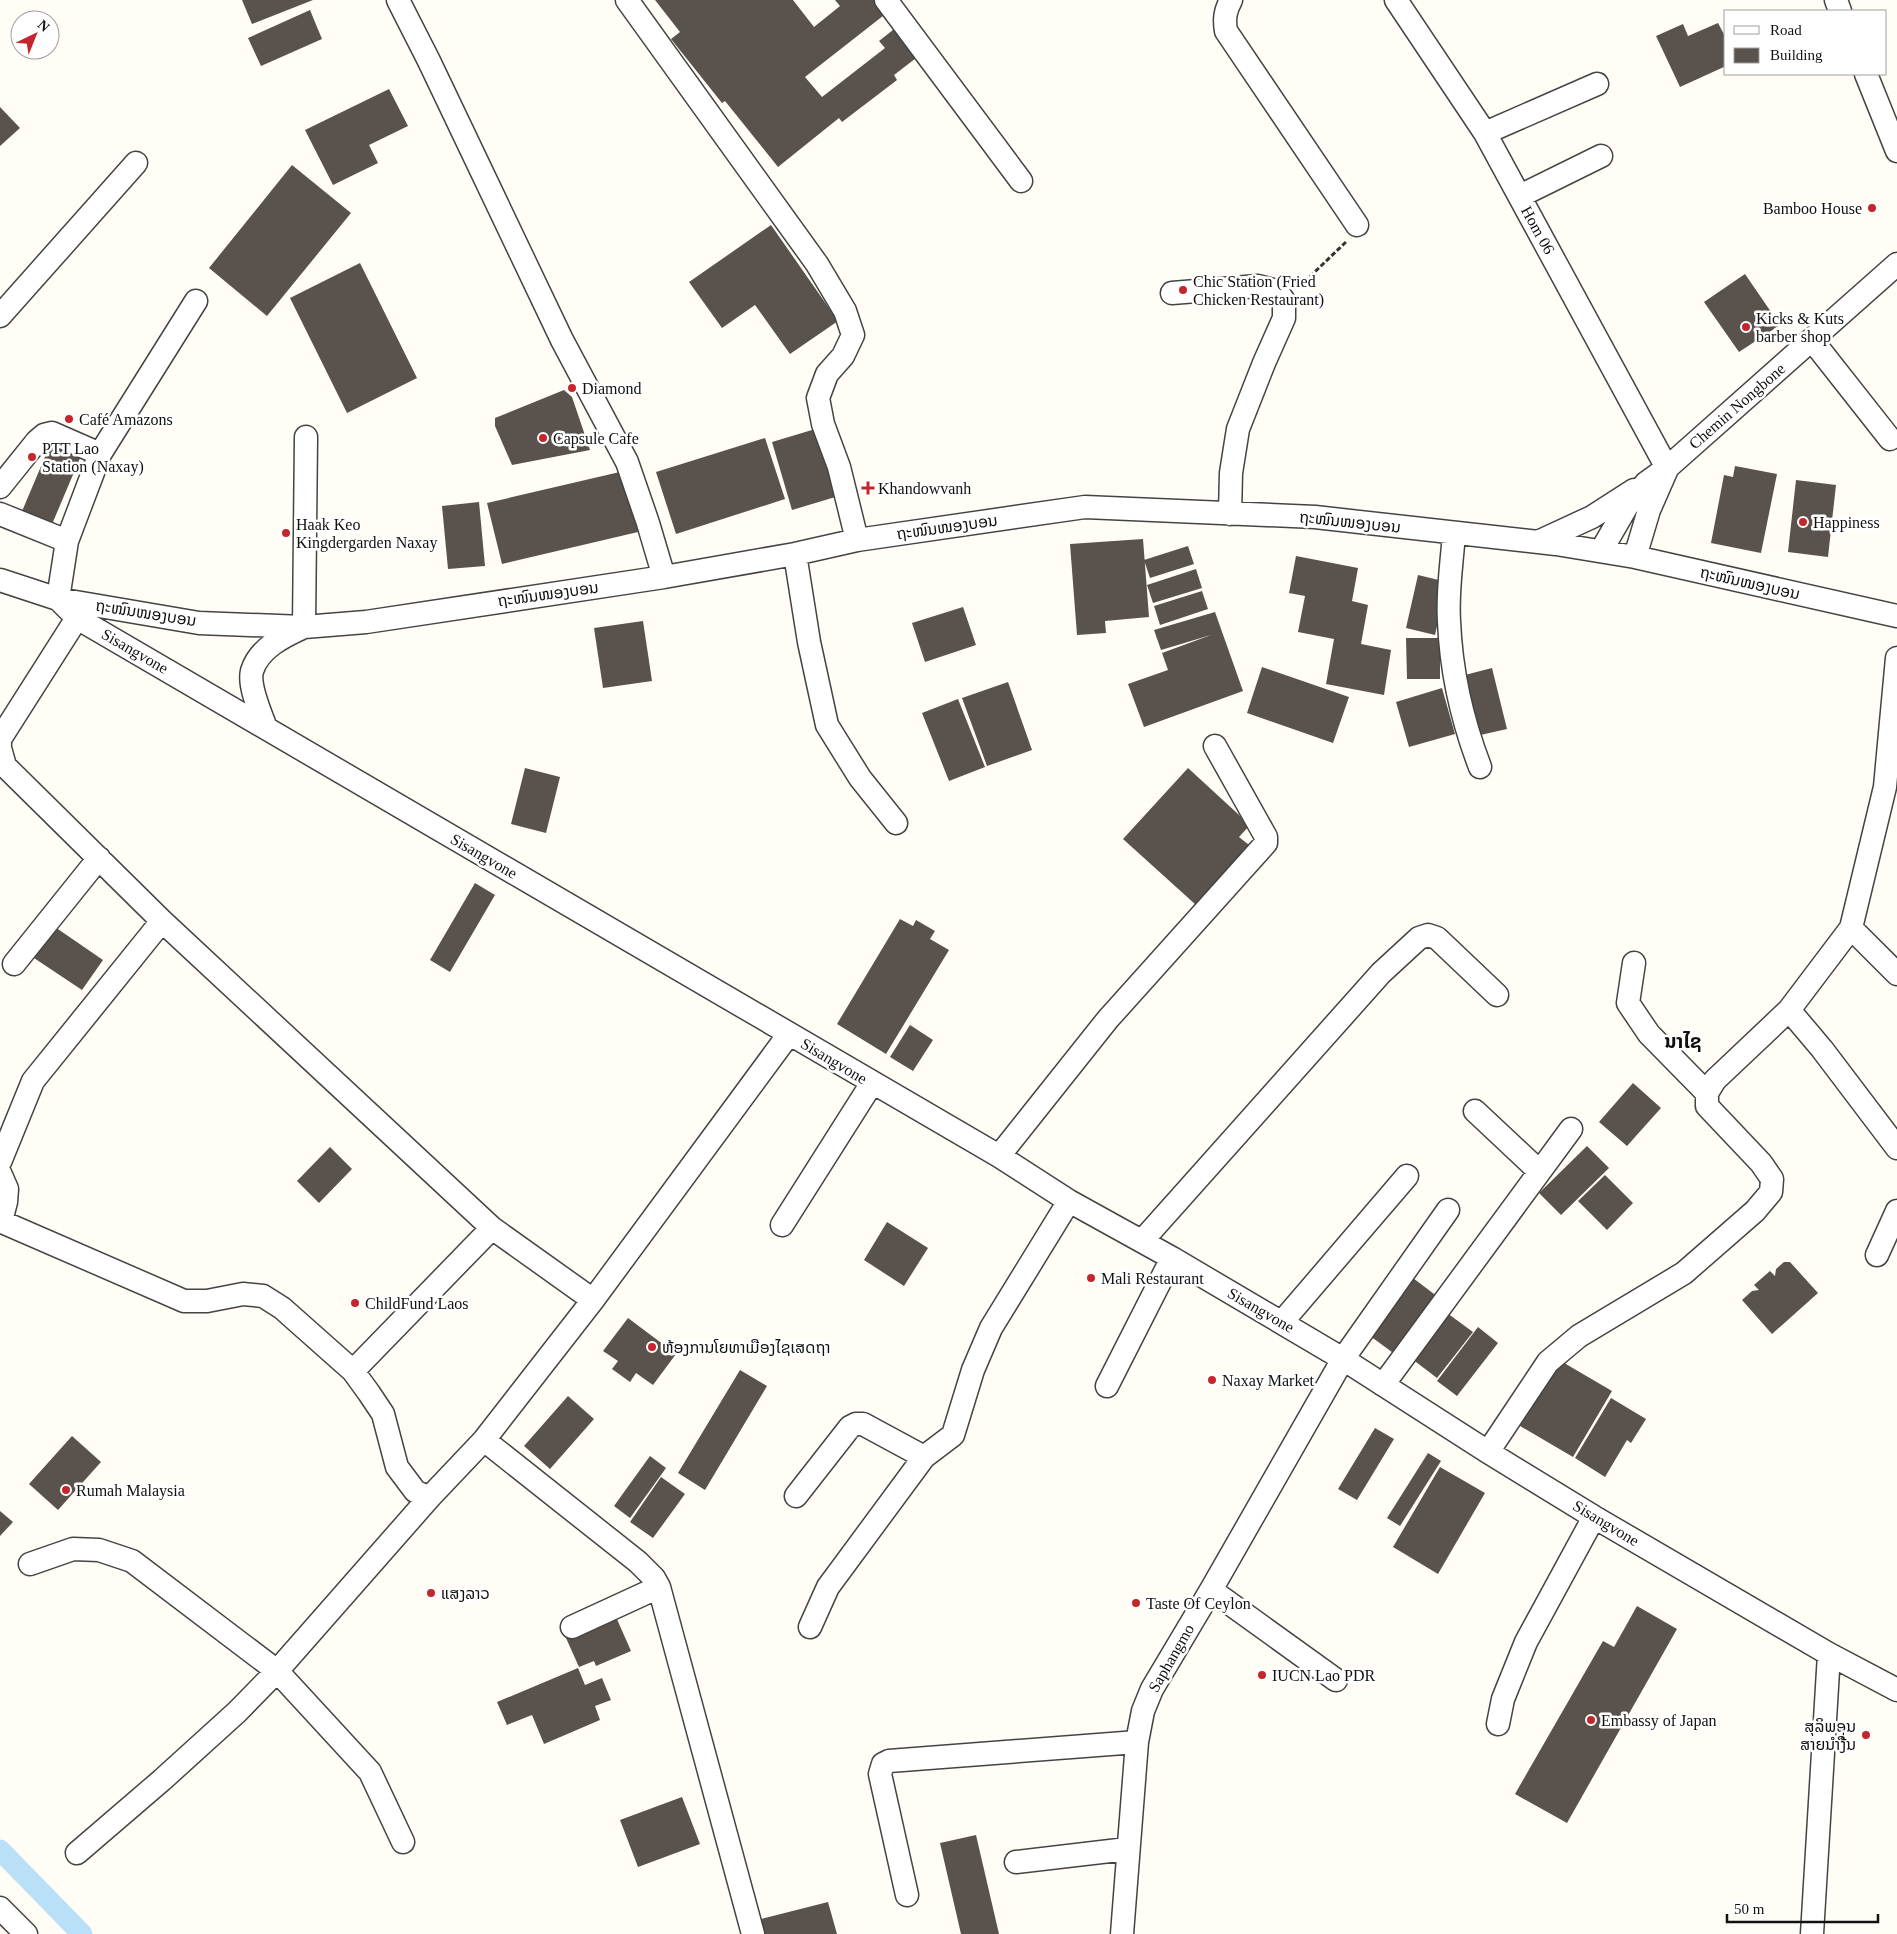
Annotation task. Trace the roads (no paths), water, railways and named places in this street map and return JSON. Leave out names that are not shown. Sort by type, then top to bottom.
[{"type":"street","points":[[398,0],[562,340],[627,462],[664,577]]},
{"type":"street","points":[[627,0],[817,264],[845,311],[853,335],[843,356],[827,374],[818,398],[823,424],[839,466],[857,540]]},
{"type":"street","points":[[886,0],[1021,181]]},
{"type":"street","points":[[1231,0],[1226,10],[1226,31],[1357,225]]},
{"type":"street","name":"Hom 06","points":[[1396,0],[1486,133],[1667,468]]},
{"type":"street","points":[[1866,75],[1897,151]]},
{"type":"street","points":[[1486,133],[1597,84]]},
{"type":"street","points":[[1520,196],[1601,156]]},
{"type":"street","points":[[0,316],[136,163]]},
{"type":"street","name":"Chemin Nongbone","points":[[1601,551],[1627,506],[1646,483],[1667,468],[1897,264]]},
{"type":"street","points":[[1172,293],[1258,286],[1277,291],[1284,301],[1284,318],[1238,429],[1231,473],[1230,514]]},
{"type":"street","points":[[58,599],[67,541],[100,454],[196,301]]},
{"type":"street","points":[[1812,340],[1890,439]]},
{"type":"street","points":[[0,487],[44,435],[52,433],[100,454]]},
{"type":"street","points":[[266,728],[254,695],[252,672],[261,654],[281,638],[304,627],[306,437]]},
{"type":"street","name":"Chemin Nongbone","points":[[1634,557],[1667,468]]},
{"type":"street","points":[[1539,542],[1592,517],[1646,483]]},
{"type":"street","name":"ຖະໜົນໜອງບອນ","points":[[0,580],[58,599],[199,623],[304,627],[366,622],[664,577],[795,554],[857,540],[1086,507],[1315,517],[1539,542],[1634,557],[1897,616]]},
{"type":"street","points":[[0,514],[67,541]]},
{"type":"street","points":[[1454,533],[1448,620],[1455,679],[1470,741],[1480,767]]},
{"type":"street","points":[[795,554],[809,642],[827,725],[860,778],[896,823]]},
{"type":"street","name":"Sisangvone","points":[[58,599],[77,618],[872,1084],[999,1156],[1070,1201],[1282,1322],[1594,1517],[1829,1654],[1897,1690]]},
{"type":"street","points":[[0,744],[0,739],[77,618]]},
{"type":"street","points":[[1488,1452],[1548,1362],[1579,1336],[1684,1273],[1755,1211],[1771,1192],[1772,1179],[1761,1163],[1707,1106],[1707,1093],[1715,1080],[1789,1010],[1851,928],[1885,787],[1897,658]]},
{"type":"street","points":[[999,1156],[1108,1019],[1266,843],[1266,837],[1215,746]]},
{"type":"street","points":[[0,748],[5,766],[162,921],[492,1228],[592,1300]]},
{"type":"street","points":[[14,964],[99,858]]},
{"type":"street","points":[[0,1162],[33,1081],[162,921]]},
{"type":"street","points":[[1851,928],[1897,974]]},
{"type":"street","points":[[1142,1241],[1381,973],[1419,938],[1428,935],[1437,938],[1497,995]]},
{"type":"street","points":[[1634,963],[1628,1003],[1649,1034],[1707,1093]]},
{"type":"street","points":[[1789,1010],[1827,1055],[1897,1148]]},
{"type":"street","points":[[77,1853],[162,1780],[277,1672],[429,1498],[484,1440],[592,1300],[789,1034]]},
{"type":"street","points":[[782,1226],[872,1084]]},
{"type":"street","points":[[1475,1111],[1539,1171]]},
{"type":"street","points":[[1383,1385],[1571,1129]]},
{"type":"street","points":[[0,1173],[7,1189],[1,1221],[184,1301],[207,1301],[243,1294],[263,1296],[282,1308],[352,1371],[383,1414],[397,1466],[415,1492],[429,1498]]},
{"type":"street","points":[[1282,1322],[1407,1176]]},
{"type":"street","points":[[810,1628],[828,1587],[924,1457],[953,1435],[974,1370],[991,1328],[1070,1201]]},
{"type":"street","name":"Saphangmo","points":[[1122,1934],[1127,1849],[1137,1742],[1143,1710],[1152,1689],[1343,1359],[1448,1210]]},
{"type":"street","points":[[1877,1256],[1897,1211]]},
{"type":"street","points":[[352,1371],[492,1228]]},
{"type":"street","points":[[1107,1386],[1172,1258]]},
{"type":"street","points":[[796,1496],[850,1427],[856,1424],[864,1424],[924,1457]]},
{"type":"street","points":[[484,1440],[638,1562],[654,1578],[659,1587],[752,1934]]},
{"type":"street","points":[[1498,1724],[1503,1699],[1526,1642],[1594,1517]]},
{"type":"street","points":[[30,1564],[73,1548],[99,1550],[132,1561],[277,1672],[370,1772],[403,1842]]},
{"type":"street","points":[[572,1627],[659,1587]]},
{"type":"street","points":[[1211,1590],[1336,1680]]},
{"type":"street","points":[[1812,1934],[1829,1654]]},
{"type":"street","points":[[907,1895],[880,1774],[883,1764],[889,1761],[1137,1742]]},
{"type":"street","points":[[1016,1862],[1127,1849]]},
{"type":"street","points":[[0,1908],[26,1934]]},
{"type":"waterway","points":[[0,1850],[82,1934]]},
{"type":"place","name":"Bamboo House","points":[[1872,208]]},
{"type":"place","name":"Chic Station (Fried Chicken Restaurant)","points":[[1183,290]]},
{"type":"place","name":"Kicks & Kuts barber shop","points":[[1746,327]]},
{"type":"place","name":"Diamond","points":[[572,388]]},
{"type":"place","name":"Café Amazons","points":[[69,419]]},
{"type":"place","name":"Capsule Cafe","points":[[543,438]]},
{"type":"place","name":"PTT Lao Station (Naxay)","points":[[32,457]]},
{"type":"place","name":"Khandowvanh","points":[[868,488]]},
{"type":"place","name":"Happiness","points":[[1803,522]]},
{"type":"place","name":"Haak Keo Kingdergarden Naxay","points":[[286,533]]},
{"type":"place","name":"Mali Restaurant","points":[[1091,1278]]},
{"type":"place","name":"ChildFund Laos","points":[[355,1303]]},
{"type":"place","name":"ຫ້ອງການໂຍທາເມືອງໄຊເສດຖາ","points":[[652,1347]]},
{"type":"place","name":"Naxay Market","points":[[1212,1380]]},
{"type":"place","name":"Rumah Malaysia","points":[[66,1490]]},
{"type":"place","name":"ແສງລາວ","points":[[431,1593]]},
{"type":"place","name":"Taste Of Ceylon","points":[[1136,1603]]},
{"type":"place","name":"IUCN Lao PDR","points":[[1262,1675]]},
{"type":"place","name":"Embassy of Japan","points":[[1591,1720]]},
{"type":"place","name":"ສຸລິພອນ ສາຍນຳ້ງື່ນ","points":[[1866,1735]]},
{"type":"district","name":"ນາໄຊ","points":[[1683,1041]]}]
